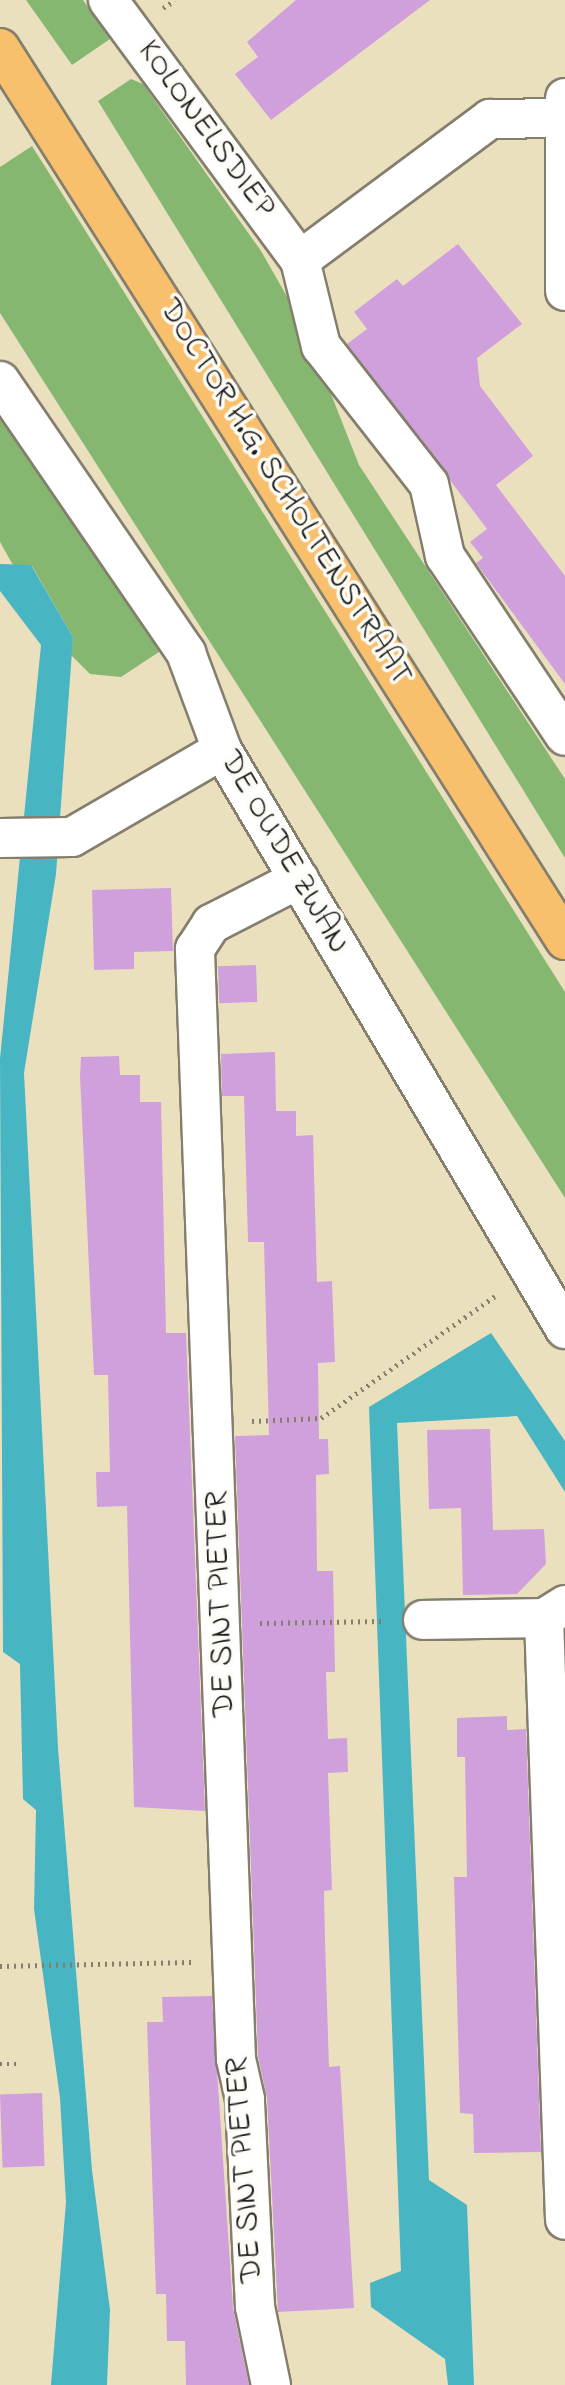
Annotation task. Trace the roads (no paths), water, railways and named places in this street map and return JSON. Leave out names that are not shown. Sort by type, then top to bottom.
[{"type":"main road","name":"DOCTOR H.G. SCHOLTENSTRAAT","points":[[0,48],[565,940]]},
{"type":"street","name":"KOLONELSDIEP","points":[[108,0],[300,260]]},
{"type":"street","points":[[565,291],[563,108],[490,119],[300,260],[321,346],[429,484],[445,556],[565,736]]},
{"type":"street","name":"DE OUDE ZWAN","points":[[0,381],[186,653],[222,750],[528,1274],[565,1329]]},
{"type":"street","points":[[6,839],[72,837],[222,750]]},
{"type":"street","name":"DE SINT PIETER","points":[[271,2385],[256,2307],[235,1961],[216,1423],[195,949],[211,924],[299,878]]},
{"type":"street","points":[[423,1620],[554,1612],[565,2220]]},
{"type":"water","points":[[0,564],[31,565],[73,637],[56,874],[24,1073],[58,1748],[92,2170],[110,2310],[107,2385],[51,2385],[66,2202],[60,2098],[34,1909],[36,1810],[23,1799],[20,1664],[3,1652],[0,1059],[41,645],[0,591]]},
{"type":"water","points":[[491,1333],[565,1441],[565,1492],[517,1416],[397,1423],[429,2180],[467,2205],[474,2385],[448,2385],[445,2359],[371,2307],[370,2283],[401,2271],[369,1407]]}]
